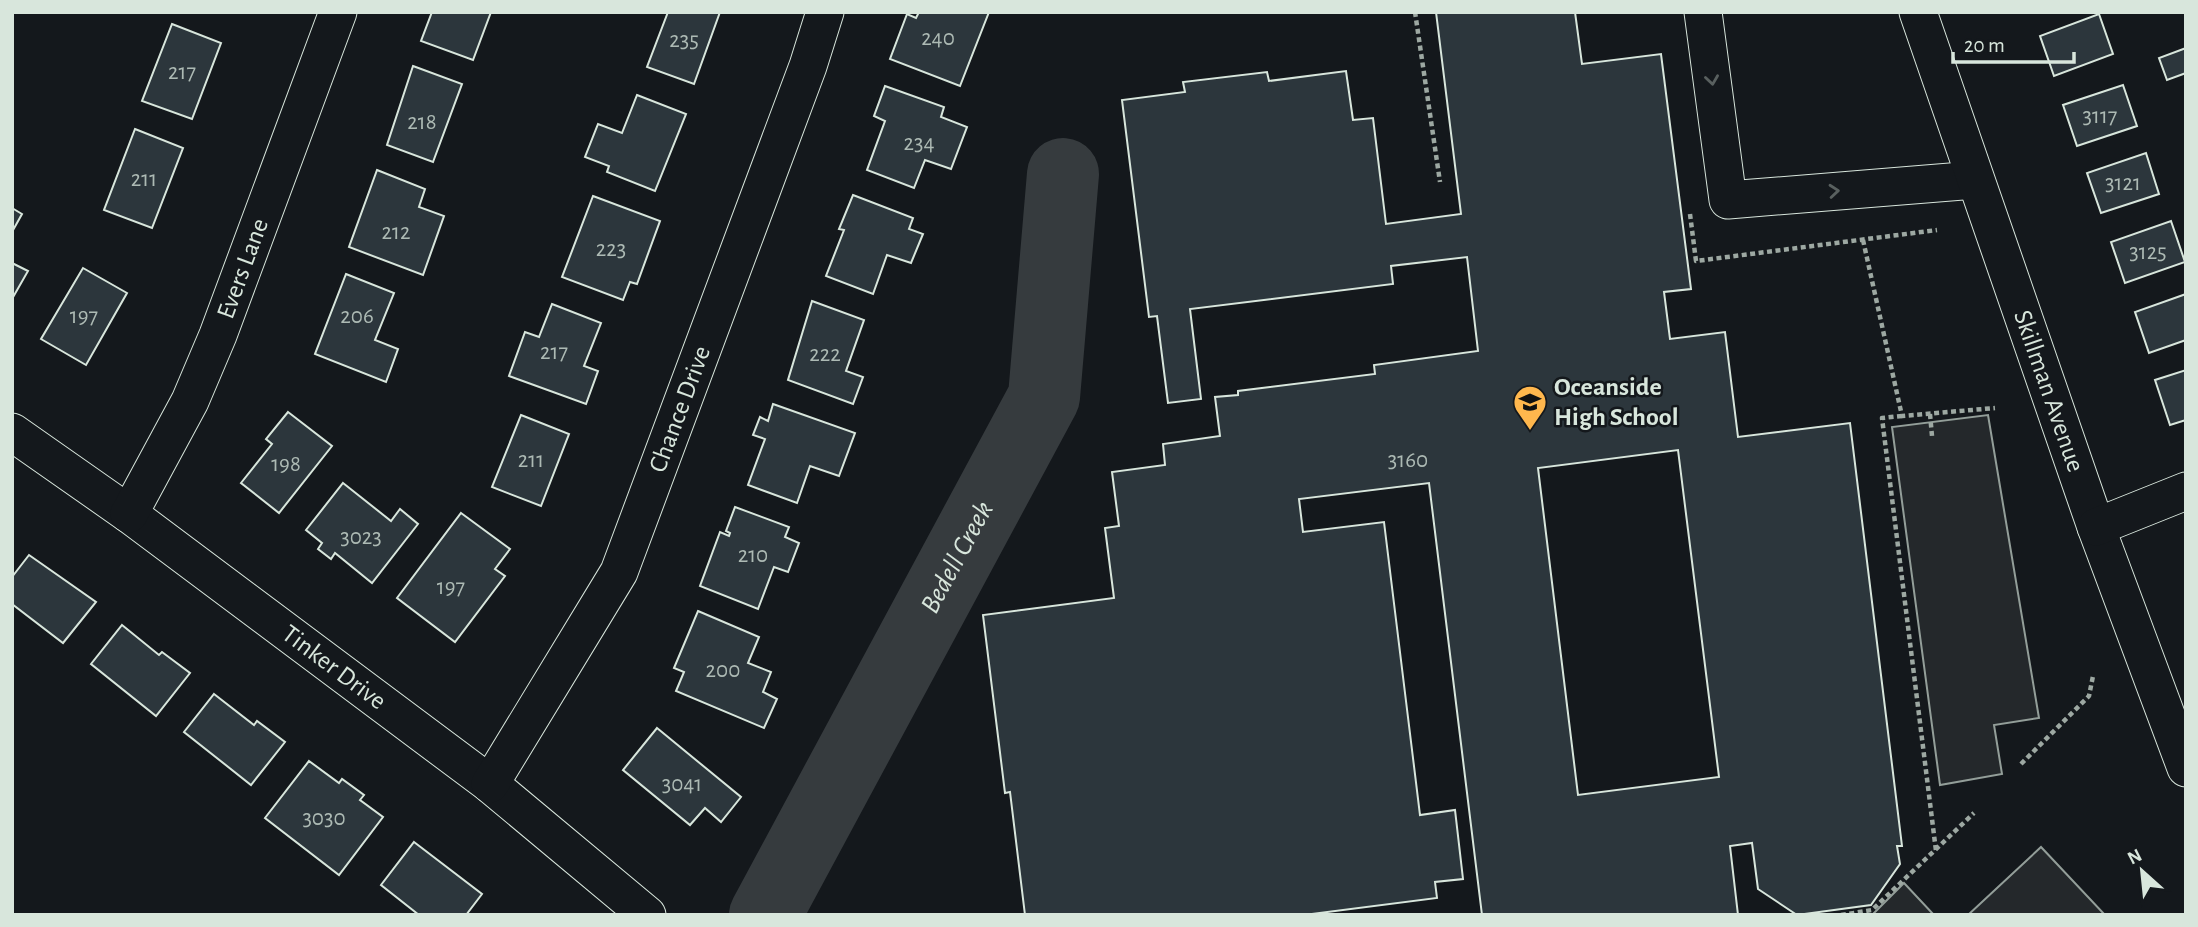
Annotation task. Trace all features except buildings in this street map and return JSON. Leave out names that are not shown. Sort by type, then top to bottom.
[{"type":"street","name":"Evers Lane","points":[[129,514],[190,401],[218,335],[338,12]]},
{"type":"street","name":"Chance Drive","points":[[490,784],[620,572],[808,66],[825,12]]},
{"type":"street","points":[[1703,12],[1728,200],[1975,180]]},
{"type":"street","name":"Skillman Avenue","points":[[1917,12],[2096,527],[2186,768]]},
{"type":"street","name":"Tinker Drive","points":[[12,432],[129,514],[490,784],[647,915]]},
{"type":"street","points":[[2096,527],[2186,491]]},
{"type":"path","points":[[1415,12],[1440,182]]},
{"type":"path","points":[[1696,261],[1937,230]]},
{"type":"path","points":[[1863,240],[1902,416]]},
{"type":"path","points":[[1936,851],[1882,418],[1995,408]]},
{"type":"path","points":[[1930,414],[1932,436]]},
{"type":"path","points":[[2021,764],[2089,696],[2093,676]]},
{"type":"path","points":[[1841,915],[1872,910],[1974,813]]},
{"type":"shaded area","points":[[1988,415],[2039,718],[1994,725],[2002,774],[1940,785],[1892,427]]},
{"type":"shaded area","points":[[2041,847],[2105,915],[1968,915]]},
{"type":"shaded area","points":[[1904,883],[1934,915],[1872,915]]},
{"type":"waterway","name":"Bedell Creek","points":[[765,915],[1044,397],[1063,174]]},
{"type":"place","name":"Oceanside High School","points":[[1530,432]]}]
